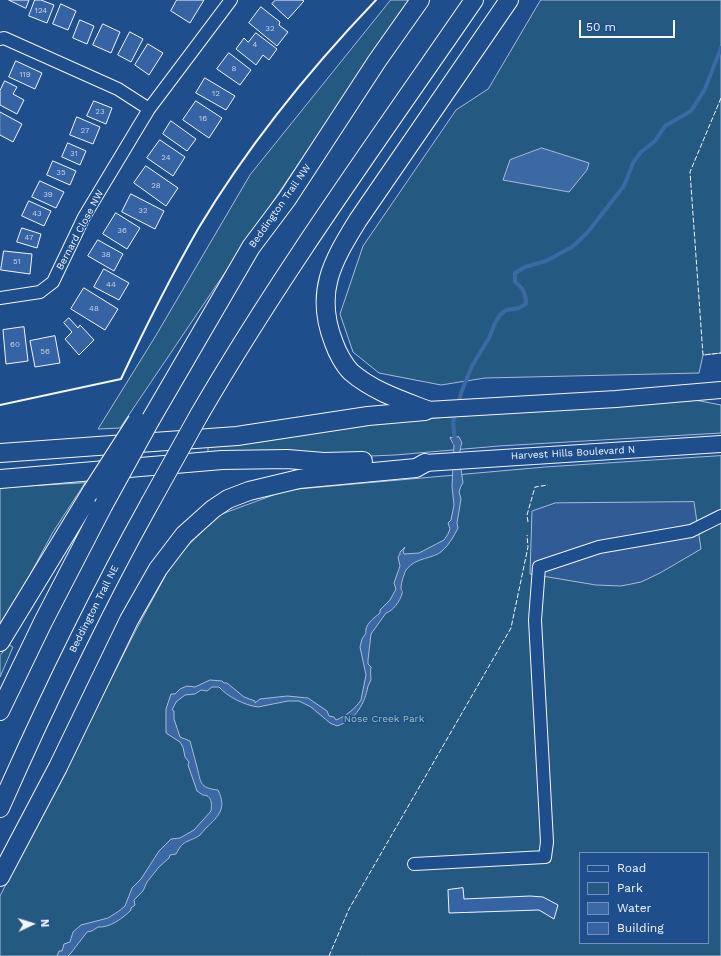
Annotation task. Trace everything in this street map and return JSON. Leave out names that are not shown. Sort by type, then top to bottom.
[{"type":"main road","name":"Beddington Trail NW","points":[[145,419],[251,247],[287,198],[420,0]]},
{"type":"main road","name":"Beddington Trail NE","points":[[0,808],[42,713],[126,546],[199,415],[307,243],[474,0]]},
{"type":"main road","points":[[428,410],[394,397],[374,387],[350,371],[336,348],[329,330],[325,311],[326,290],[330,274],[340,249],[358,220],[509,0]]},
{"type":"main road","points":[[0,453],[229,437],[368,416],[428,410],[616,399],[721,390]]},
{"type":"main road","points":[[0,642],[92,491],[145,419]]},
{"type":"main road","points":[[0,711],[42,622],[103,506],[145,419]]},
{"type":"main road","name":"Harvest Hills Boulevard N","points":[[425,463],[721,444]]},
{"type":"main road","points":[[0,479],[229,460],[287,459],[324,462],[357,462],[412,459],[425,463]]},
{"type":"main road","points":[[0,877],[58,767],[129,620],[158,570],[184,535],[213,509],[228,499],[249,492],[299,479],[416,468],[425,463]]},
{"type":"street","name":"Bernard Close NW","points":[[0,298],[40,292],[53,282],[84,217],[149,109],[231,0]]},
{"type":"street","points":[[0,39],[4,38],[118,89],[149,109]]},
{"type":"street","points":[[414,864],[545,857],[546,834],[535,620],[539,567],[599,547],[691,531],[721,516]]},
{"type":"green space","points":[[391,0],[409,0],[120,428],[98,429],[155,337],[250,175]]},
{"type":"green space","points":[[541,0],[721,0],[721,353],[703,355],[699,373],[485,378],[441,385],[379,373],[353,352],[340,314],[363,246],[456,110],[488,89]]},
{"type":"green space","points":[[695,400],[721,405],[721,433],[499,446],[395,455],[323,458],[208,455],[208,446],[293,433],[421,419]]},
{"type":"green space","name":"Nose Creek Park","points":[[721,456],[721,956],[0,956],[0,896],[137,628],[175,558],[219,515],[287,490],[545,467]]},
{"type":"green space","points":[[85,483],[53,532],[0,628],[0,488]]},
{"type":"green space","points":[[9,645],[13,647],[0,677],[0,656]]},
{"type":"shaded area","points":[[694,502],[701,549],[660,573],[641,582],[621,586],[596,585],[530,574],[532,511],[555,503]]},
{"type":"water","points":[[542,148],[589,163],[587,170],[569,192],[503,180],[510,160]]},
{"type":"water","points":[[459,437],[462,443],[460,457],[463,483],[459,492],[461,499],[457,523],[458,528],[449,543],[439,554],[419,560],[406,570],[401,588],[402,594],[400,600],[394,608],[386,613],[371,634],[368,664],[371,667],[371,680],[362,705],[349,720],[337,726],[330,723],[311,707],[299,701],[288,701],[258,707],[237,700],[219,687],[212,687],[207,691],[201,690],[195,694],[185,695],[176,702],[172,710],[174,711],[174,719],[180,737],[190,741],[199,777],[204,786],[218,790],[221,796],[222,807],[215,820],[200,835],[184,843],[176,854],[170,855],[169,858],[159,867],[147,882],[143,891],[134,900],[135,905],[128,913],[112,924],[98,927],[87,932],[68,956],[57,956],[59,951],[62,951],[64,944],[70,942],[73,932],[81,925],[108,918],[125,906],[132,888],[141,879],[159,851],[171,839],[180,838],[194,830],[211,811],[210,798],[197,791],[183,747],[180,742],[166,733],[166,709],[171,694],[175,694],[180,689],[187,686],[195,687],[210,680],[222,681],[227,683],[244,697],[255,701],[255,703],[260,699],[287,696],[308,698],[327,711],[329,716],[334,717],[336,720],[350,712],[359,703],[361,700],[366,675],[360,647],[362,639],[366,633],[366,627],[368,624],[380,613],[380,610],[390,600],[396,589],[394,583],[400,566],[398,557],[400,552],[405,547],[403,551],[404,554],[419,553],[444,540],[450,529],[448,523],[451,520],[454,505],[452,486],[454,445],[450,438]]},
{"type":"building","points":[[9,0],[29,0],[26,8]]},
{"type":"building","points":[[35,0],[41,0],[54,5],[47,23],[29,16]]},
{"type":"building","points":[[177,0],[204,0],[190,23],[171,11]]},
{"type":"building","points":[[276,0],[304,1],[288,19],[272,4]]},
{"type":"building","points":[[61,4],[76,11],[68,30],[53,24]]},
{"type":"building","points":[[261,7],[280,22],[279,25],[288,32],[277,46],[249,23]]},
{"type":"building","points":[[80,20],[94,26],[87,44],[73,38]]},
{"type":"building","points":[[103,24],[120,32],[111,53],[93,45]]},
{"type":"building","points":[[130,32],[143,39],[131,62],[118,55]]},
{"type":"building","points":[[256,33],[277,49],[269,60],[263,55],[256,65],[236,49],[244,38],[248,42]]},
{"type":"building","points":[[148,44],[163,53],[149,75],[135,65]]},
{"type":"building","points":[[229,53],[251,70],[240,85],[217,69]]},
{"type":"building","points":[[16,61],[42,73],[35,89],[9,77]]},
{"type":"building","points":[[205,78],[235,96],[226,110],[196,93]]},
{"type":"building","points":[[5,81],[17,87],[13,94],[24,100],[17,114],[0,105],[0,91]]},
{"type":"building","points":[[94,101],[112,108],[106,124],[87,116]]},
{"type":"building","points":[[196,101],[222,118],[209,138],[183,120]]},
{"type":"building","points":[[0,112],[22,124],[13,142],[0,135]]},
{"type":"building","points":[[77,117],[100,127],[93,144],[70,135]]},
{"type":"building","points":[[171,121],[196,139],[187,151],[163,134]]},
{"type":"building","points":[[160,140],[185,157],[173,176],[147,158]]},
{"type":"building","points":[[68,143],[86,151],[80,165],[62,157]]},
{"type":"building","points":[[53,161],[76,171],[70,185],[47,175]]},
{"type":"building","points":[[146,166],[178,188],[166,206],[134,183]]},
{"type":"building","points":[[40,181],[64,192],[56,208],[32,197]]},
{"type":"building","points":[[131,194],[164,211],[155,229],[122,212]]},
{"type":"building","points":[[29,201],[51,211],[44,226],[22,216]]},
{"type":"building","points":[[116,213],[140,228],[127,249],[103,234]]},
{"type":"building","points":[[22,228],[41,234],[37,248],[17,242]]},
{"type":"building","points":[[98,240],[123,254],[114,271],[88,256]]},
{"type":"building","points":[[4,251],[32,254],[30,274],[1,270]]},
{"type":"building","points":[[104,269],[129,283],[119,300],[94,287]]},
{"type":"building","points":[[84,288],[118,309],[105,330],[71,309]]},
{"type":"building","points":[[69,318],[78,328],[80,325],[94,340],[79,355],[65,339],[72,332],[64,323]]},
{"type":"building","points":[[24,327],[28,361],[6,364],[3,330]]},
{"type":"building","points":[[55,336],[60,363],[35,367],[30,341]]},
{"type":"building","points":[[463,888],[464,899],[530,896],[543,897],[558,905],[554,919],[539,910],[449,913],[448,890]]},
{"type":"waterway","points":[[458,405],[461,393],[472,366],[489,338],[500,315],[506,310],[519,308],[526,304],[524,292],[515,282],[515,273],[525,267],[546,261],[572,247],[587,233],[624,186],[633,163],[641,152],[655,141],[665,126],[691,111],[705,89],[721,48]]},
{"type":"waterway","points":[[455,443],[453,422],[456,412]]},
{"type":"fence","points":[[721,98],[690,172],[703,355],[721,353]]},
{"type":"fence","points":[[528,522],[527,515],[535,487],[548,485]]},
{"type":"fence","points":[[329,956],[349,909],[511,628],[528,547],[527,535]]},
{"type":"wall","points":[[0,405],[121,379],[158,303],[188,247],[237,168],[258,139],[327,53],[376,0]]}]
